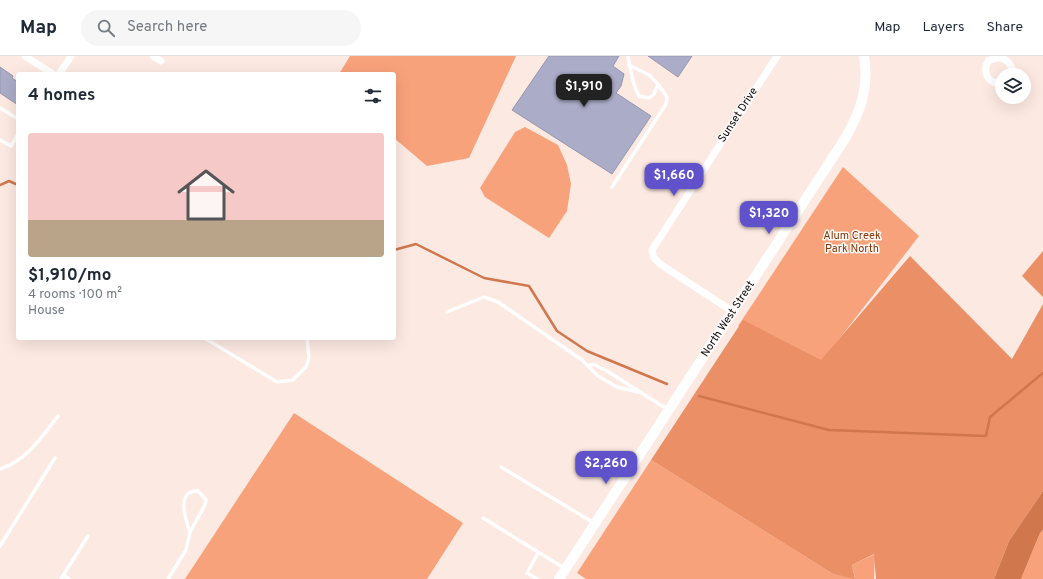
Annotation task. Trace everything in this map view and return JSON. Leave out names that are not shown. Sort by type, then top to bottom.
[{"type":"street","points":[[25,56],[49,72]]},
{"type":"street","points":[[60,72],[71,56]]},
{"type":"street","points":[[153,56],[162,61]]},
{"type":"street","name":"Sunset Drive","points":[[732,311],[660,264],[654,258],[652,250],[777,56]]},
{"type":"street","name":"North West Street","points":[[562,573],[854,123],[865,91],[866,70],[864,56]]},
{"type":"street","points":[[995,82],[987,78],[985,66],[986,58],[999,56],[1005,58],[1012,68]]},
{"type":"lane","points":[[628,56],[629,65],[639,96],[649,98],[654,94],[658,84]]},
{"type":"lane","points":[[612,187],[666,104],[667,97],[658,84],[649,75],[629,65]]},
{"type":"lane","points":[[0,108],[16,118]]},
{"type":"lane","points":[[0,140],[11,146],[16,137]]},
{"type":"lane","points":[[447,312],[484,297],[494,300],[534,325],[588,365],[598,376],[623,389],[638,392]]},
{"type":"lane","points":[[208,340],[277,382],[293,380],[306,367],[309,357],[307,340]]},
{"type":"lane","points":[[588,365],[595,365],[624,380],[638,392],[668,410]]},
{"type":"lane","points":[[0,469],[8,467],[34,448],[58,416]]},
{"type":"lane","points":[[0,546],[55,458]]},
{"type":"lane","points":[[501,467],[594,524]]},
{"type":"lane","points":[[168,579],[186,550],[190,532],[205,505],[206,500],[198,491],[194,491],[187,496],[183,507],[183,515],[190,532]]},
{"type":"lane","points":[[483,518],[538,553],[562,573]]},
{"type":"lane","points":[[69,579],[62,577],[88,536]]},
{"type":"lane","points":[[537,579],[527,573],[538,553]]},
{"type":"green space","points":[[350,56],[516,56],[469,158],[427,166],[396,140],[396,72],[340,72]]},
{"type":"green space","points":[[525,127],[558,145],[567,165],[571,184],[567,211],[549,238],[485,197],[480,188],[515,132]]},
{"type":"green space","name":"Alum Creek Park North","points":[[843,167],[919,236],[822,361],[738,326]]},
{"type":"green space","points":[[294,413],[463,523],[427,579],[185,579]]},
{"type":"green space","points":[[651,460],[833,574],[855,578],[852,565],[875,554],[874,579],[586,579],[577,573]]},
{"type":"green space","points":[[1043,530],[1043,579],[1021,579],[1040,533]]},
{"type":"shaded area","points":[[1043,251],[1043,297],[1022,276]]},
{"type":"shaded area","points":[[910,256],[1012,359],[1043,304],[1043,491],[1009,541],[994,579],[876,579],[874,554],[852,565],[855,579],[833,574],[651,460],[743,320],[821,360]]},
{"type":"shaded area","points":[[1043,491],[1043,530],[1040,533],[1021,579],[994,579],[1009,541]]},
{"type":"building","points":[[549,56],[619,56],[613,66],[624,74],[621,86],[616,93],[651,116],[612,174],[512,110]]},
{"type":"building","points":[[648,56],[692,56],[678,77]]},
{"type":"building","points":[[0,67],[13,76],[12,78],[16,81],[16,104],[0,93]]},
{"type":"waterway","points":[[0,185],[9,181],[16,184]]},
{"type":"waterway","points":[[396,249],[416,244],[484,278],[529,286],[557,331],[587,351],[667,384]]},
{"type":"waterway","points":[[699,396],[829,430],[986,436],[990,417],[1043,373]]}]
